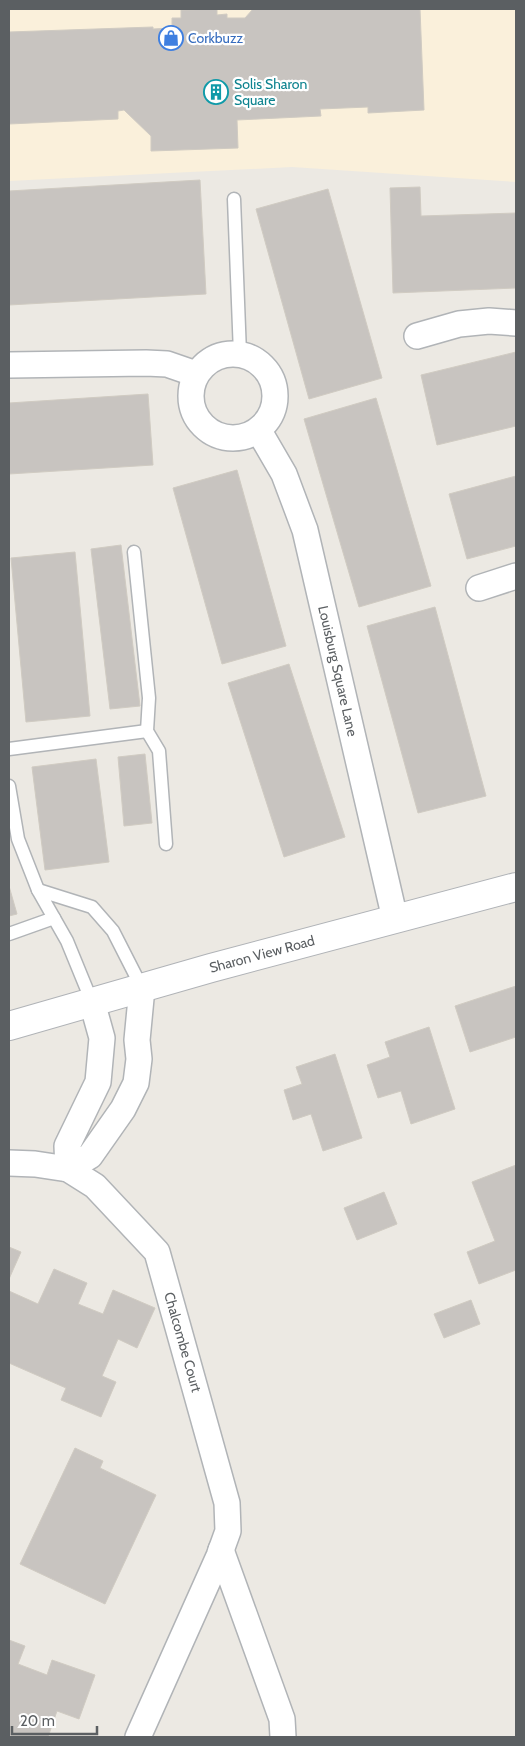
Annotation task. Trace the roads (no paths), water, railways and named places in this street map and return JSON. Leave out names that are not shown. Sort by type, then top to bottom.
[{"type":"street","points":[[417,336],[459,324],[489,321],[516,324]]},
{"type":"street","points":[[240,354],[255,360],[268,371],[275,386],[276,402],[270,418],[259,430],[243,438],[226,438],[211,433],[198,422],[192,406],[190,390],[196,374],[208,362],[223,355],[240,354]]},
{"type":"street","points":[[9,365],[167,364],[196,374]]},
{"type":"street","name":"Louisburg Square Lane","points":[[259,430],[284,474],[306,530],[395,919]]},
{"type":"street","points":[[479,588],[516,576]]},
{"type":"street","name":"Sharon View Road","points":[[9,1026],[516,886]]},
{"type":"street","points":[[92,1002],[102,1038],[98,1082],[67,1146],[68,1169],[90,1156],[123,1109],[136,1083],[139,1059],[137,1040],[142,988]]},
{"type":"street","name":"Chalcombe Court","points":[[9,1163],[35,1164],[68,1169],[95,1186],[157,1252],[228,1503],[228,1531],[221,1550],[138,1737]]},
{"type":"street","points":[[221,1550],[282,1719],[283,1737]]},
{"type":"lane","points":[[234,199],[240,354]]},
{"type":"lane","points":[[134,552],[149,698],[147,731],[159,750],[166,844]]},
{"type":"lane","points":[[9,749],[147,731]]},
{"type":"lane","points":[[9,786],[18,839],[38,890],[67,941],[92,1002]]},
{"type":"lane","points":[[38,890],[92,906],[113,930],[142,988]]},
{"type":"lane","points":[[9,934],[54,918]]},
{"type":"place","name":"Corkbuzz","points":[[171,38]]},
{"type":"place","name":"Solis Sharon Square","points":[[216,92]]}]
